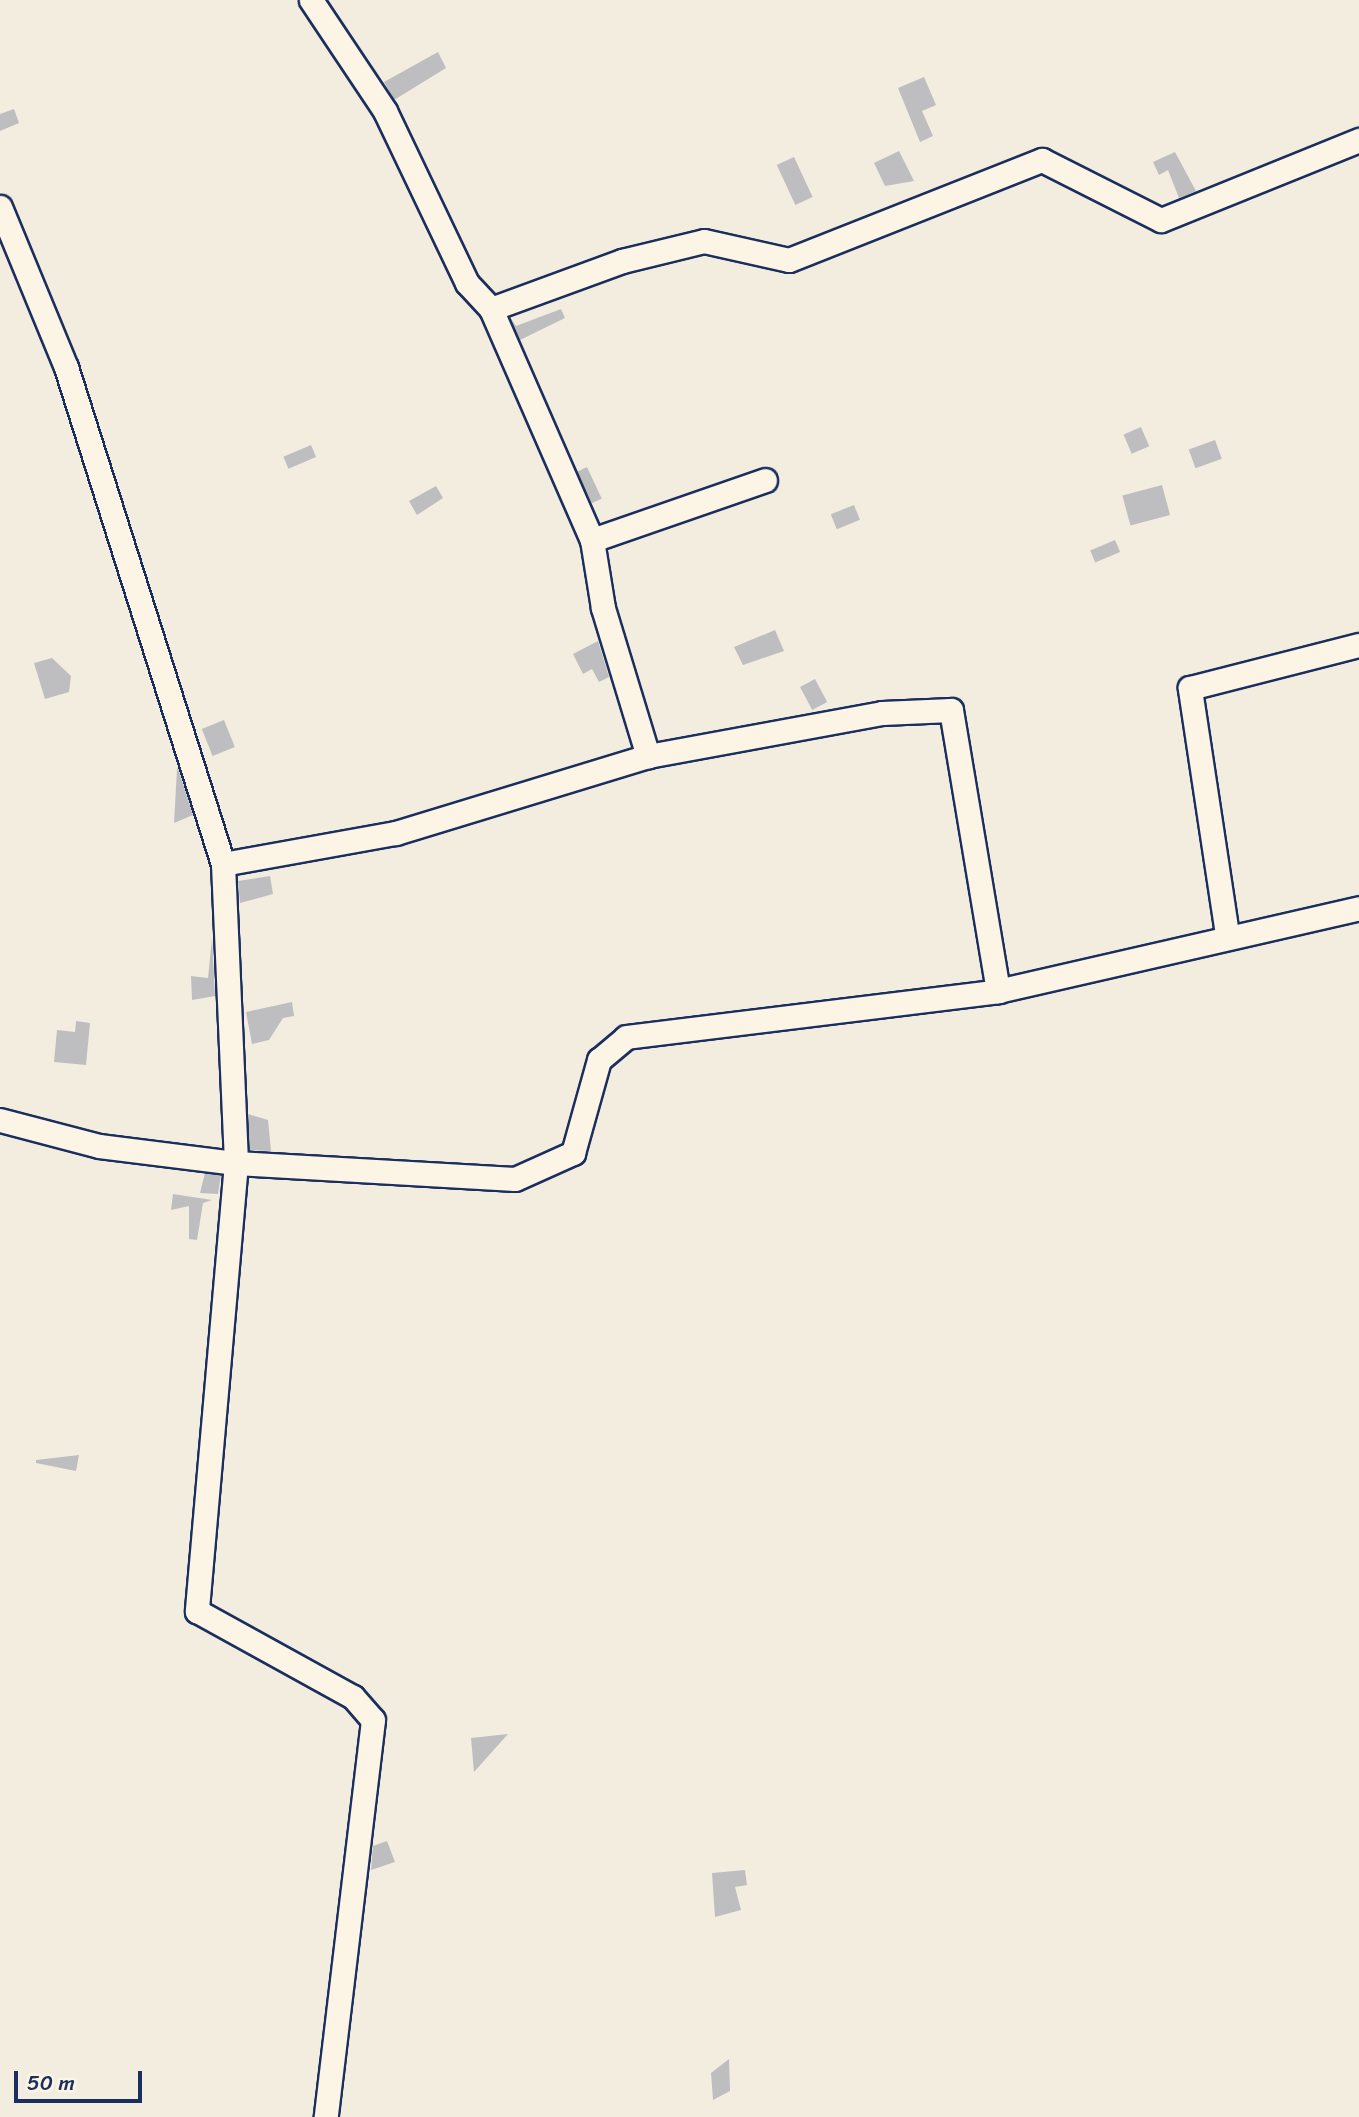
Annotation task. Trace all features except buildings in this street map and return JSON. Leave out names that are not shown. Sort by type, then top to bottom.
[{"type":"street","points":[[310,0],[385,111],[467,283],[491,309],[592,540],[603,608],[648,756]]},
{"type":"street","points":[[491,309],[622,261],[704,241],[789,260],[1042,160],[1161,220],[1359,140]]},
{"type":"street","points":[[0,207],[66,367],[223,864],[236,1163],[197,1611],[353,1697],[373,1720],[326,2117]]},
{"type":"street","points":[[592,540],[765,480]]},
{"type":"street","points":[[1227,934],[1190,688],[1359,645]]},
{"type":"street","points":[[223,864],[396,833],[648,756],[882,713],[950,710],[998,991]]},
{"type":"street","points":[[0,1120],[99,1146],[236,1163],[515,1179],[573,1153],[599,1060],[626,1037],[998,991],[1227,934],[1359,908]]}]
